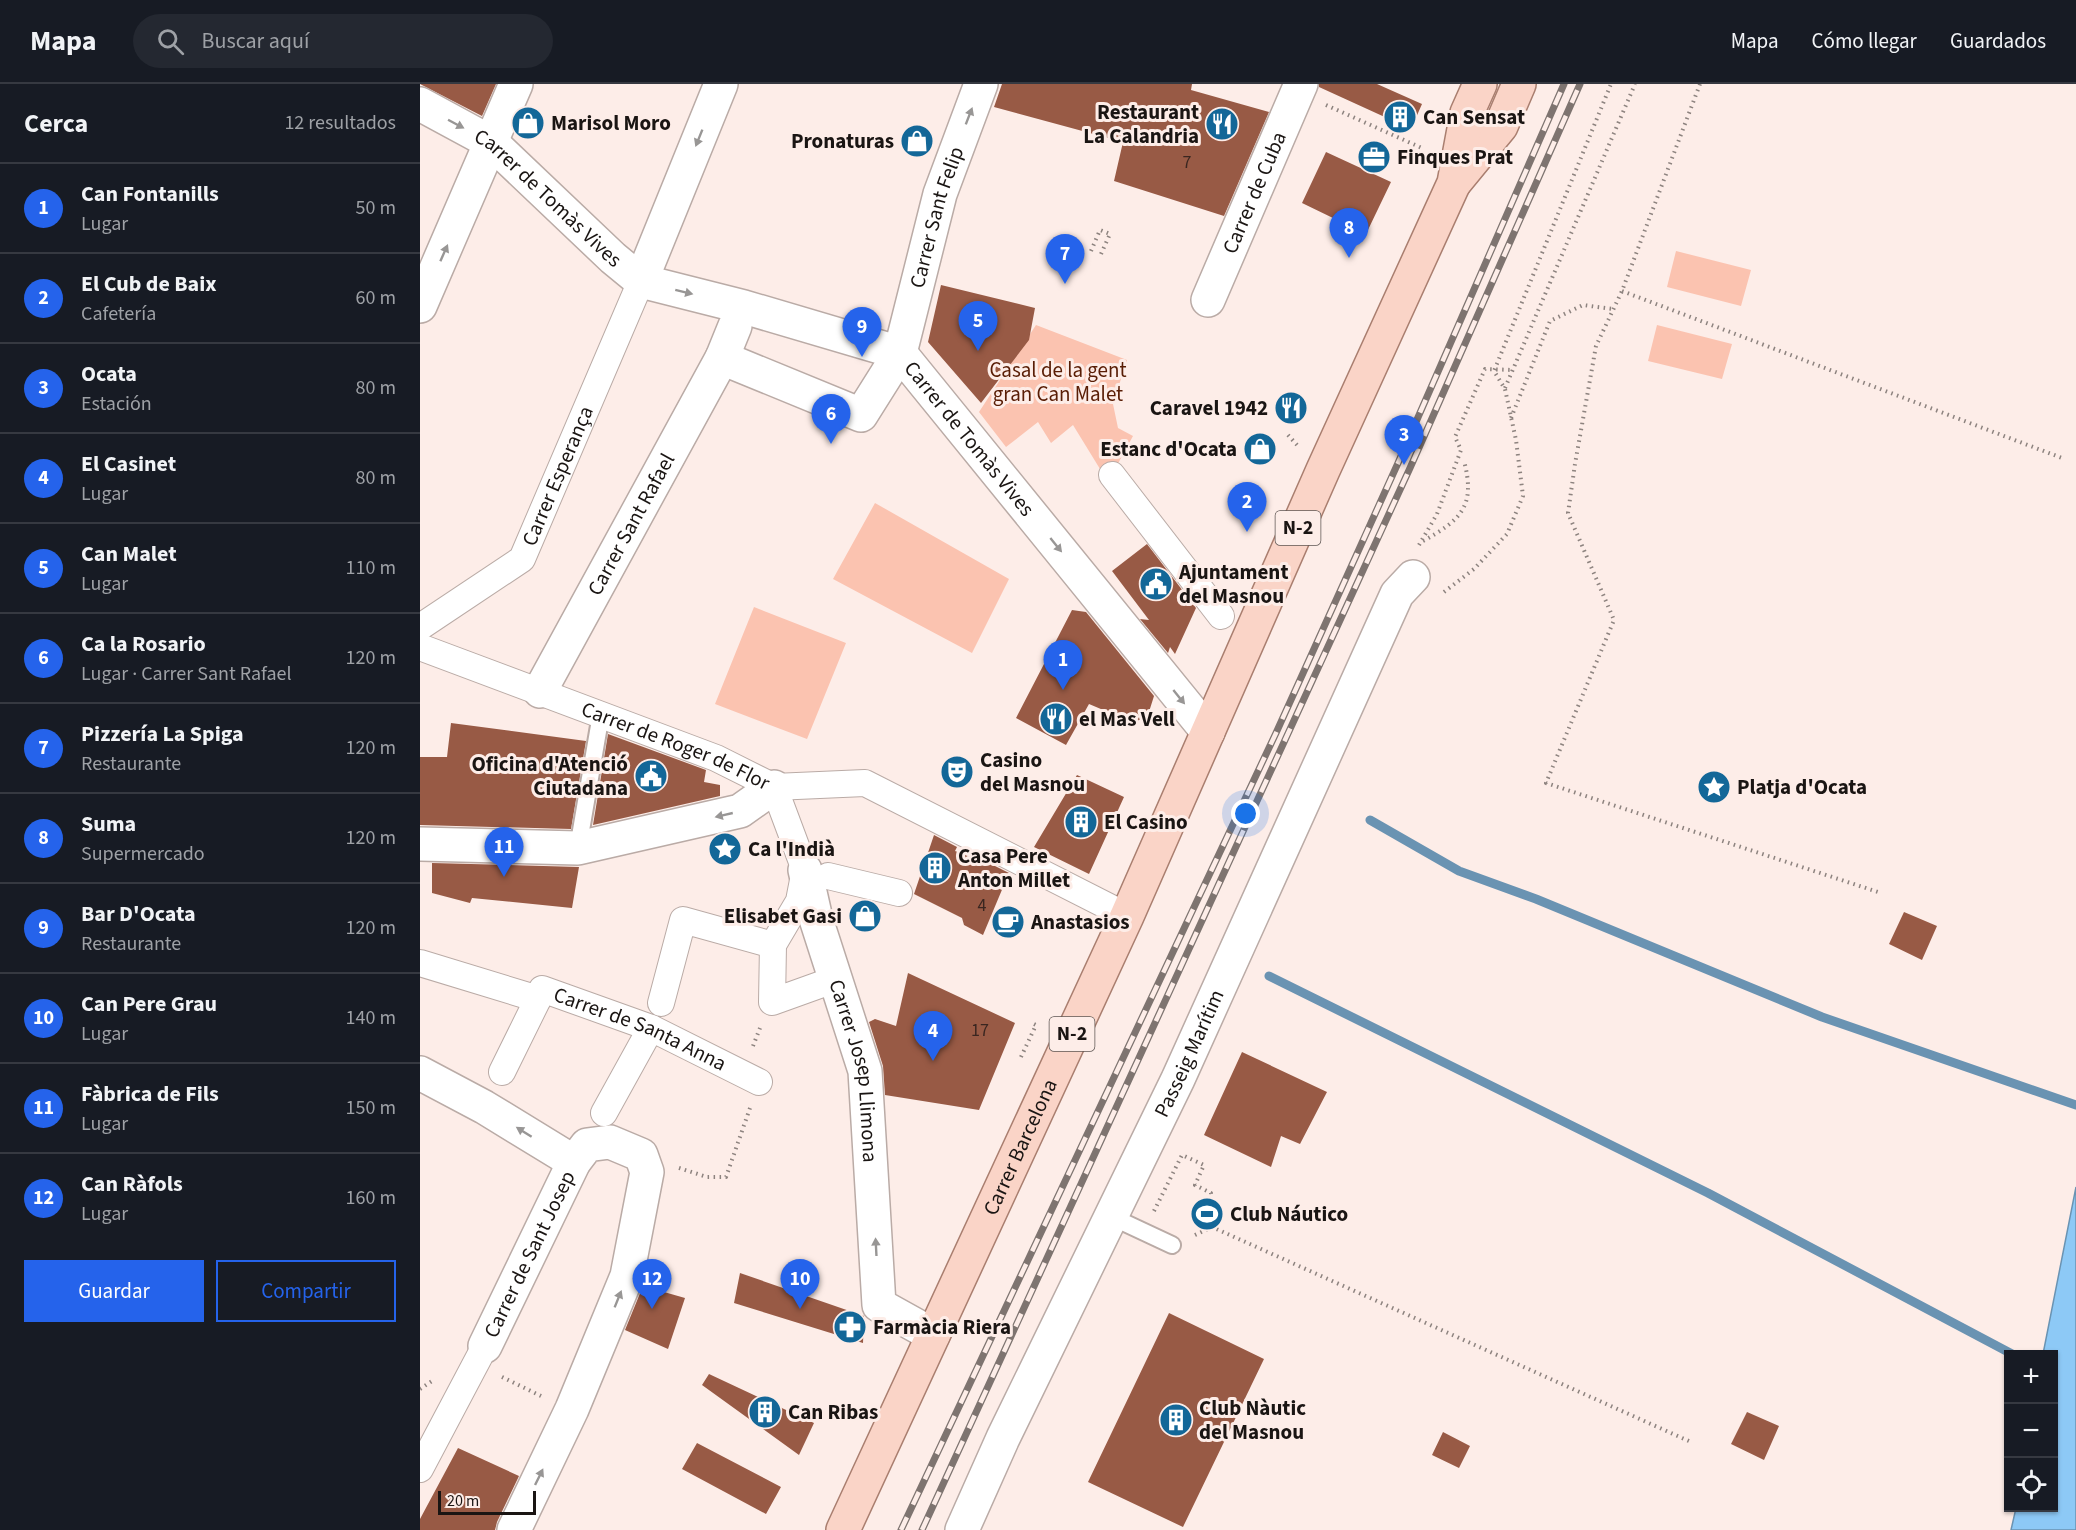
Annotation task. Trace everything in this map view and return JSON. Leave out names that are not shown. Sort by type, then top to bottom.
[{"type":"main road","name":"N-2","points":[[1208,732],[1454,183],[1467,113],[1480,84]]},
{"type":"main road","name":"N-2","points":[[1501,126],[1510,84]]},
{"type":"main road","name":"N-2","points":[[1454,183],[1501,126],[1519,84]]},
{"type":"main road","name":"Carrer Barcelona","points":[[843,1530],[1127,916],[1208,732]]},
{"type":"street","points":[[420,306],[516,84]]},
{"type":"street","points":[[641,281],[721,84]]},
{"type":"street","name":"Carrer Sant Felip","points":[[900,353],[951,199],[981,84]]},
{"type":"street","name":"Carrer de Cuba","points":[[1208,300],[1293,87]]},
{"type":"street","name":"Carrer de Tomàs Vives","points":[[420,104],[492,143],[613,258],[641,281],[744,306],[900,353],[1208,732]]},
{"type":"street","name":"Carrer Esperança","points":[[420,627],[522,559],[641,281]]},
{"type":"street","name":"Carrer Sant Rafael","points":[[540,691],[722,358],[735,326]]},
{"type":"street","points":[[722,358],[861,415],[900,353]]},
{"type":"street","points":[[1112,475],[1221,616]]},
{"type":"street","name":"Passeig Marítim","points":[[962,1530],[1008,1427],[1178,1078],[1397,594],[1424,587]]},
{"type":"street","name":"Carrer de Roger de Flor","points":[[420,647],[716,758],[774,787],[866,783],[1127,916]]},
{"type":"street","points":[[420,844],[578,848],[740,811],[774,787]]},
{"type":"street","name":"Carrer Josep Llimona","points":[[774,787],[817,873],[816,919],[865,1071],[879,1305],[933,1335]]},
{"type":"street","points":[[836,979],[772,1002],[773,945],[817,873],[899,893]]},
{"type":"street","points":[[661,1003],[683,920],[773,945]]},
{"type":"street","name":"Carrer de Santa Anna","points":[[420,963],[538,999],[542,989],[651,1028],[759,1082]]},
{"type":"street","points":[[502,1072],[538,999]]},
{"type":"street","points":[[604,1113],[651,1028]]},
{"type":"street","points":[[420,1073],[580,1154],[610,1142],[641,1155],[647,1172],[627,1276],[572,1408],[514,1530]]},
{"type":"street","name":"Carrer de Sant Josep","points":[[489,1359],[580,1154]]},
{"type":"street","points":[[420,1469],[489,1359]]},
{"type":"lane","points":[[578,848],[601,714]]},
{"type":"lane","points":[[1110,1216],[1172,1245]]},
{"type":"path","points":[[1494,371],[1611,84]]},
{"type":"path","points":[[1505,389],[1635,84]]},
{"type":"path","points":[[1700,84],[1622,291],[1596,346],[1568,513],[1614,620],[1546,783],[1878,892]]},
{"type":"path","points":[[1293,87],[1424,148]]},
{"type":"path","points":[[1091,251],[1100,230],[1110,234],[1101,254]]},
{"type":"path","points":[[1622,291],[2062,458]]},
{"type":"path","points":[[1510,419],[1550,321],[1583,305],[1613,309]]},
{"type":"path","points":[[1464,461],[1470,482],[1468,500],[1457,517],[1440,531],[1422,541],[1437,514],[1461,450],[1455,437],[1485,369],[1513,370]]},
{"type":"path","points":[[1424,587],[1474,569],[1507,534],[1522,496],[1516,440],[1505,389],[1494,371]]},
{"type":"path","points":[[1287,435],[1296,442],[1299,448]]},
{"type":"path","points":[[641,1155],[707,1177],[726,1177],[759,1082],[753,1043],[772,1002]]},
{"type":"path","points":[[1022,1057],[1036,1025],[1032,1023]]},
{"type":"path","points":[[1182,1155],[1204,1165],[1195,1185],[1211,1192],[1212,1227]]},
{"type":"path","points":[[1172,1245],[1212,1227],[1691,1442]]},
{"type":"path","points":[[489,1359],[550,1400]]},
{"type":"green space","points":[[1676,251],[1751,270],[1741,306],[1667,287]]},
{"type":"green space","name":"Casal de la gent gran Can Malet","points":[[1036,325],[1127,360],[1113,404],[1118,428],[1133,436],[1108,482],[1073,425],[1051,443],[1038,422],[1006,447],[979,412]]},
{"type":"green space","points":[[1657,325],[1732,344],[1722,379],[1648,361]]},
{"type":"green space","points":[[875,503],[1009,579],[972,653],[833,579]]},
{"type":"green space","points":[[754,607],[846,643],[807,739],[715,704]]},
{"type":"water","points":[[2076,1187],[2076,1530],[2011,1530],[2015,1512],[2058,1512],[2058,1350],[2044,1350]]},
{"type":"building","points":[[420,84],[496,84],[482,116]]},
{"type":"building","points":[[1002,84],[1192,84],[1191,90],[1269,112],[1224,216],[1114,181],[1123,142],[994,107]]},
{"type":"building","name":"Can Sensat","points":[[1319,84],[1377,84],[1422,104],[1411,129],[1319,87]]},
{"type":"building","points":[[1326,152],[1391,182],[1366,234],[1302,203]]},
{"type":"building","points":[[941,285],[1035,308],[1029,340],[981,403],[928,342]]},
{"type":"building","name":"Ajuntament del Masnou","points":[[1147,544],[1196,608],[1175,654],[1170,647],[1168,653],[1140,619],[1149,620],[1112,571]]},
{"type":"building","points":[[1072,610],[1086,612],[1154,696],[1148,715],[1134,723],[1089,704],[1066,745],[1016,718]]},
{"type":"building","points":[[451,723],[586,741],[571,829],[420,825],[420,757],[447,757]]},
{"type":"building","name":"Oficina d'Atenció Ciutadana","points":[[608,734],[706,770],[704,782],[720,785],[720,796],[593,825]]},
{"type":"building","name":"El Casino","points":[[1077,775],[1124,797],[1089,874],[1034,847]]},
{"type":"building","points":[[934,835],[957,847],[955,851],[1009,873],[983,935],[964,925],[962,918],[914,894]]},
{"type":"building","points":[[432,863],[579,867],[572,908],[472,898],[470,903],[432,893]]},
{"type":"building","points":[[1904,912],[1937,926],[1922,960],[1889,944]]},
{"type":"building","points":[[908,973],[1015,1023],[979,1110],[885,1095],[883,1066],[869,1022],[875,1019],[896,1026]]},
{"type":"building","points":[[1242,1052],[1327,1092],[1300,1144],[1281,1136],[1271,1167],[1204,1135]]},
{"type":"building","points":[[740,1273],[864,1316],[863,1343],[734,1303]]},
{"type":"building","points":[[643,1286],[685,1298],[668,1349],[625,1330]]},
{"type":"building","name":"Club Nàutic del Masnou","points":[[1169,1313],[1264,1359],[1183,1527],[1088,1482]]},
{"type":"building","name":"Can Ribas","points":[[709,1374],[814,1423],[799,1455],[702,1385]]},
{"type":"building","points":[[1747,1412],[1779,1426],[1764,1460],[1731,1444]]},
{"type":"building","points":[[1443,1432],[1470,1446],[1459,1468],[1432,1455]]},
{"type":"building","points":[[697,1443],[781,1487],[766,1514],[682,1469]]},
{"type":"building","points":[[458,1448],[519,1476],[495,1530],[420,1530],[420,1519]]},
{"type":"waterway","points":[[1370,820],[1459,871],[1536,899],[1822,1017],[2076,1105]]},
{"type":"waterway","points":[[1269,976],[1708,1193],[2004,1350]]},
{"type":"railway","points":[[901,1530],[1276,733],[1398,463],[1564,84]]},
{"type":"railway","points":[[922,1530],[1410,468],[1580,84]]},
{"type":"place","name":"Can Sensat","points":[[1400,117]]},
{"type":"place","name":"Marisol Moro","points":[[528,123]]},
{"type":"place","name":"Restaurant La Calandria","points":[[1222,124]]},
{"type":"place","name":"Pronaturas","points":[[917,141]]},
{"type":"place","name":"Finques Prat","points":[[1374,157]]},
{"type":"place","name":"Suma","points":[[1349,258]]},
{"type":"place","name":"Pizzería La Spiga","points":[[1065,284]]},
{"type":"place","name":"Can Malet","points":[[978,351]]},
{"type":"place","name":"Bar D'Ocata","points":[[862,357]]},
{"type":"place","name":"Caravel 1942","points":[[1291,408]]},
{"type":"place","name":"Ca la Rosario","points":[[831,444]]},
{"type":"place","name":"Estanc d'Ocata","points":[[1260,449]]},
{"type":"place","name":"Ocata","points":[[1404,465]]},
{"type":"place","name":"El Cub de Baix","points":[[1247,532]]},
{"type":"place","name":"Ajuntament del Masnou","points":[[1156,584]]},
{"type":"place","name":"Can Fontanills","points":[[1063,690]]},
{"type":"place","name":"el Mas Vell","points":[[1056,719]]},
{"type":"place","name":"Casino del Masnou","points":[[957,772]]},
{"type":"place","name":"Oficina d'Atenció Ciutadana","points":[[651,776]]},
{"type":"place","name":"Platja d'Ocata","points":[[1714,787]]},
{"type":"place","name":"El Casino","points":[[1081,822]]},
{"type":"place","name":"Ca l'Indià","points":[[725,849]]},
{"type":"place","name":"Casa Pere Anton Millet","points":[[935,868]]},
{"type":"place","name":"Fàbrica de Fils","points":[[504,877]]},
{"type":"place","name":"Elisabet Gasi","points":[[865,916]]},
{"type":"place","name":"Anastasios","points":[[1008,922]]},
{"type":"place","name":"El Casinet","points":[[933,1061]]},
{"type":"place","name":"Club Náutico","points":[[1207,1214]]},
{"type":"place","name":"Can Ràfols","points":[[652,1309]]},
{"type":"place","name":"Can Pere Grau","points":[[800,1309]]},
{"type":"place","name":"Farmàcia Riera","points":[[850,1327]]},
{"type":"place","name":"Can Ribas","points":[[765,1412]]},
{"type":"place","name":"Club Nàutic del Masnou","points":[[1176,1420]]}]
